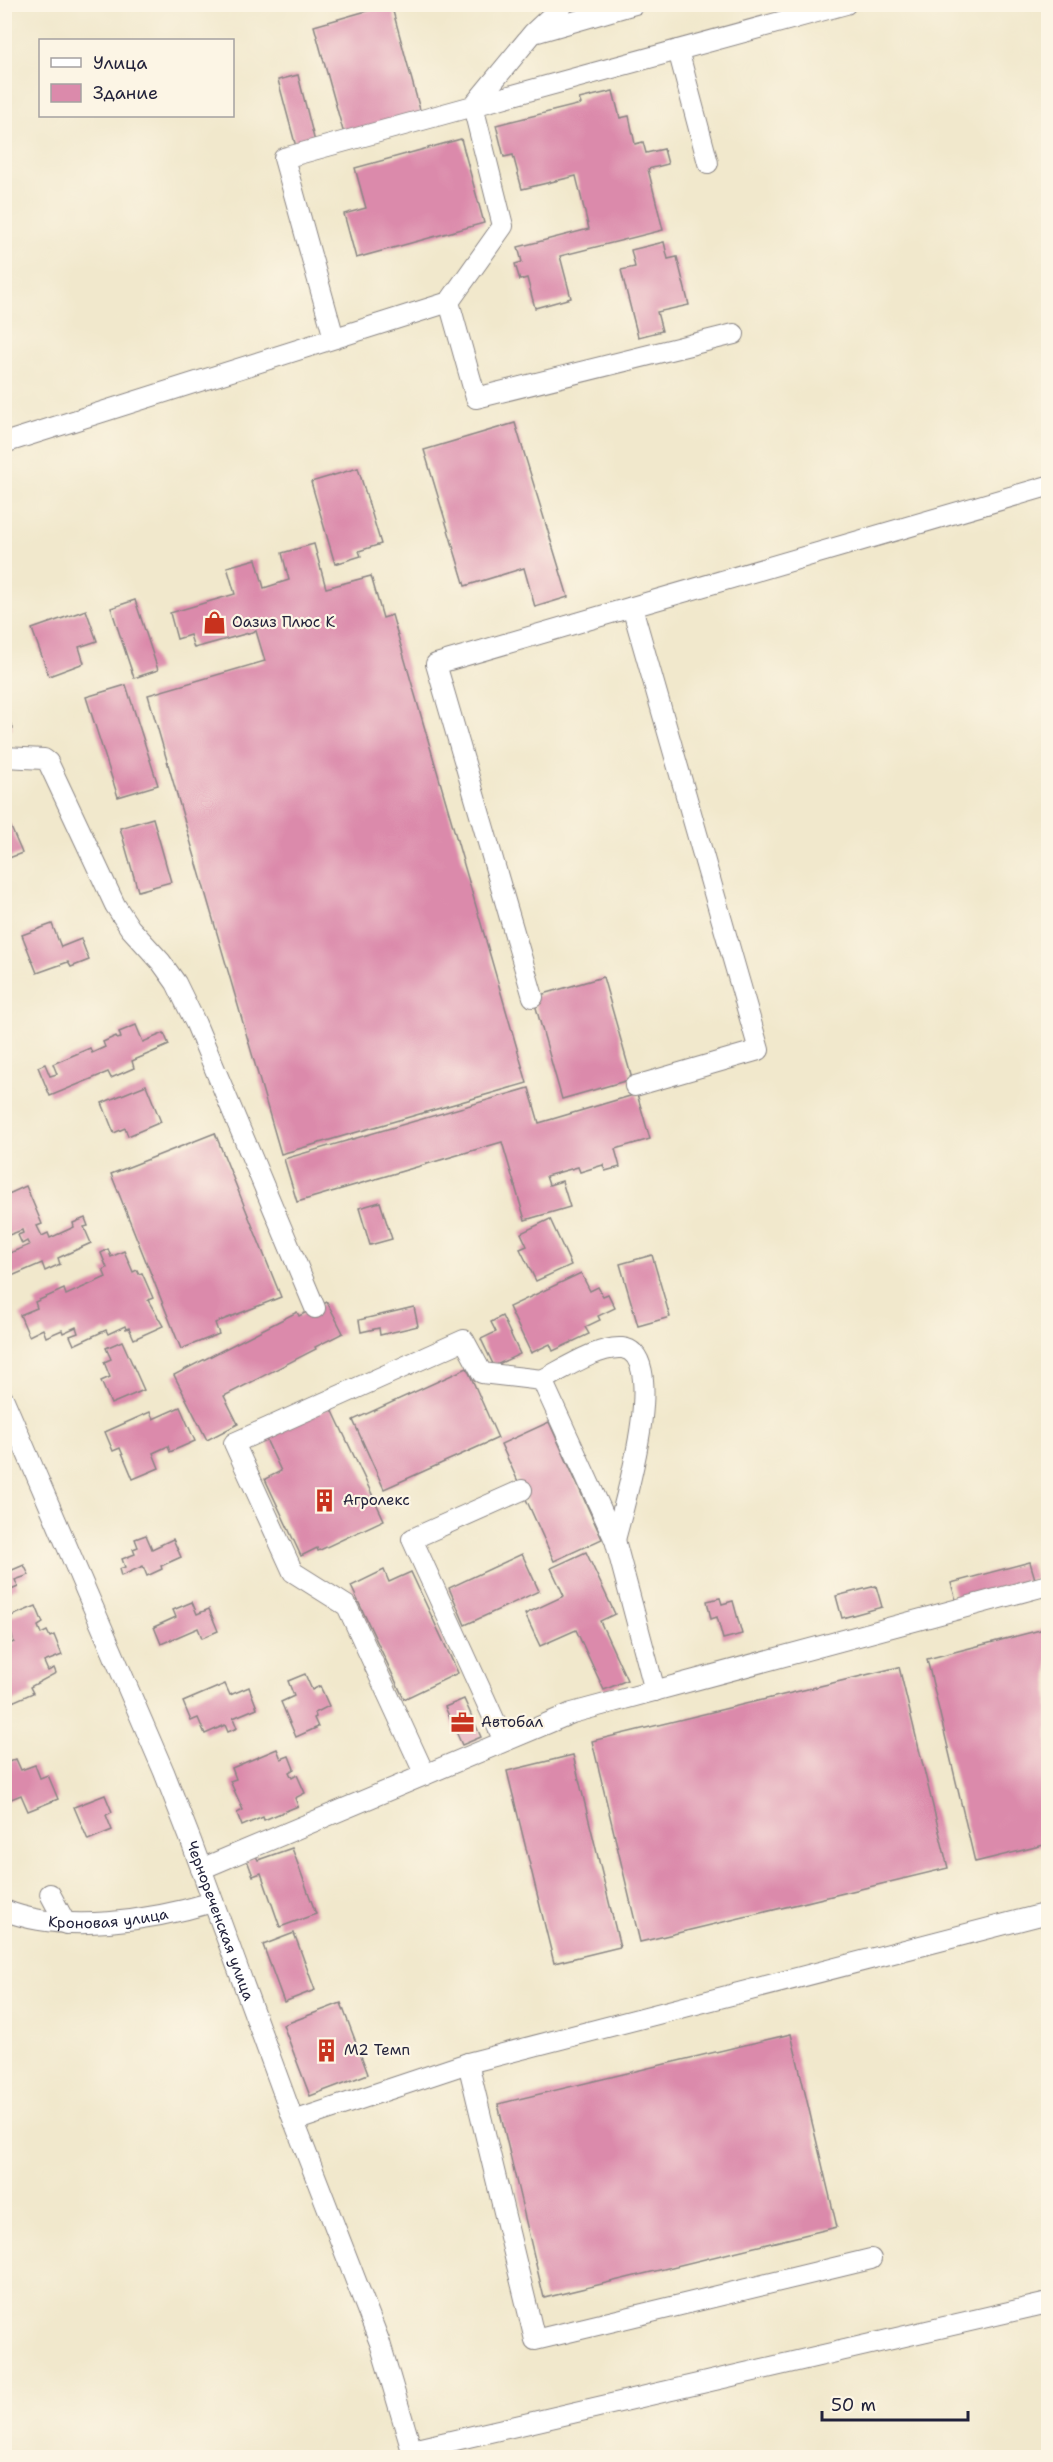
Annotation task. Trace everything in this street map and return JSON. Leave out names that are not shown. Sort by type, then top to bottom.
[{"type":"street","points":[[473,106],[533,33],[564,4]]},
{"type":"street","points":[[533,33],[635,4]]},
{"type":"street","points":[[334,338],[284,158],[846,4]]},
{"type":"street","points":[[678,50],[708,163]]},
{"type":"street","points":[[4,443],[449,302],[503,226],[473,106]]},
{"type":"street","points":[[449,302],[476,398],[734,334]]},
{"type":"street","points":[[533,997],[436,664],[1048,486]]},
{"type":"street","points":[[632,607],[759,1050],[634,1086]]},
{"type":"street","points":[[4,757],[44,759],[48,762],[115,905],[129,928],[161,962],[176,983],[196,1024],[315,1308]]},
{"type":"street","points":[[425,1775],[347,1606],[293,1572],[234,1443],[464,1340],[482,1373],[542,1380],[603,1350],[625,1348],[634,1354],[640,1363],[644,1374],[644,1397],[636,1455],[615,1540]]},
{"type":"street","points":[[542,1380],[615,1540],[655,1691]]},
{"type":"street","name":"Чернореченская улица","points":[[4,1401],[164,1772],[294,2121],[381,2343],[413,2454]]},
{"type":"street","points":[[504,1742],[412,1539],[522,1490]]},
{"type":"street","points":[[201,1869],[572,1713],[1048,1585]]},
{"type":"street","points":[[50,1894],[66,1924]]},
{"type":"street","name":"Кроновая улица","points":[[4,1910],[40,1922],[66,1924],[176,1914],[213,1902]]},
{"type":"street","points":[[78,1904],[87,1923]]},
{"type":"street","points":[[294,2121],[468,2063],[1048,1913]]},
{"type":"street","points":[[468,2063],[535,2340],[871,2259]]},
{"type":"street","points":[[413,2454],[1048,2303]]},
{"type":"building","points":[[391,4],[422,117],[345,138],[314,26]]},
{"type":"building","points":[[298,75],[315,142],[296,147],[278,80]]},
{"type":"building","points":[[613,91],[620,118],[629,116],[635,144],[643,142],[646,153],[664,149],[668,164],[648,169],[663,230],[560,256],[571,298],[535,308],[527,278],[520,280],[515,264],[522,262],[518,247],[589,229],[576,176],[522,189],[513,155],[504,157],[496,125],[581,104],[579,99]]},
{"type":"building","points":[[461,139],[484,223],[356,258],[344,214],[366,208],[355,168]]},
{"type":"building","points":[[664,242],[668,259],[677,257],[689,305],[657,312],[662,331],[638,337],[621,270],[635,267],[631,250]]},
{"type":"building","points":[[515,423],[568,597],[535,607],[524,568],[465,586],[424,450]]},
{"type":"building","points":[[358,468],[381,544],[359,551],[361,556],[335,564],[311,482]]},
{"type":"building","points":[[314,544],[326,588],[371,576],[383,618],[392,615],[527,1083],[281,1154],[148,695],[265,661],[256,631],[194,648],[190,635],[177,639],[170,613],[235,594],[227,567],[256,559],[264,588],[289,580],[282,553]]},
{"type":"building","points":[[135,600],[158,670],[134,678],[111,608]]},
{"type":"building","points":[[86,610],[97,641],[79,647],[84,663],[49,676],[32,629]]},
{"type":"building","points":[[126,685],[158,785],[118,797],[86,697]]},
{"type":"building","points":[[4,713],[13,728],[4,733]]},
{"type":"building","points":[[4,811],[22,853],[4,860]]},
{"type":"building","points":[[153,818],[171,882],[138,891],[120,828]]},
{"type":"building","points":[[52,924],[61,947],[81,939],[89,960],[71,967],[68,962],[37,973],[22,935]]},
{"type":"building","points":[[603,977],[632,1079],[562,1099],[533,997]]},
{"type":"building","points":[[136,1025],[143,1042],[164,1033],[169,1045],[132,1061],[134,1068],[111,1078],[108,1072],[50,1096],[38,1067],[45,1064],[50,1076],[57,1074],[53,1064],[90,1048],[92,1053],[105,1047],[103,1042],[116,1036],[117,1039],[121,1038],[119,1032]]},
{"type":"building","points":[[146,1085],[161,1122],[128,1136],[125,1128],[114,1133],[102,1103]]},
{"type":"building","points":[[529,1088],[539,1123],[637,1094],[650,1139],[615,1149],[620,1167],[605,1171],[603,1165],[580,1172],[578,1167],[546,1176],[549,1185],[562,1181],[570,1207],[525,1220],[502,1142],[297,1202],[284,1159]]},
{"type":"building","points":[[215,1133],[281,1297],[215,1323],[219,1334],[181,1349],[111,1174]]},
{"type":"building","points":[[26,1186],[42,1224],[37,1226],[42,1236],[48,1233],[50,1238],[74,1227],[73,1223],[85,1218],[88,1226],[84,1227],[91,1243],[58,1258],[60,1264],[45,1271],[42,1263],[7,1278],[4,1274],[4,1248],[8,1247],[10,1253],[29,1245],[27,1241],[22,1244],[18,1235],[23,1233],[22,1230],[4,1237],[4,1196]]},
{"type":"building","points":[[380,1202],[392,1239],[370,1245],[359,1208]]},
{"type":"building","points":[[550,1219],[571,1265],[536,1281],[520,1249],[527,1246],[521,1233]]},
{"type":"building","points":[[108,1249],[111,1257],[124,1251],[133,1272],[137,1270],[139,1274],[142,1273],[153,1298],[148,1300],[163,1326],[134,1339],[129,1328],[126,1329],[125,1326],[108,1334],[106,1330],[74,1345],[70,1336],[78,1333],[76,1327],[46,1337],[43,1329],[29,1336],[20,1315],[37,1308],[35,1302],[64,1289],[66,1295],[106,1277],[103,1270],[107,1268],[101,1253]]},
{"type":"building","points":[[652,1255],[670,1317],[638,1326],[620,1264]]},
{"type":"building","points":[[581,1273],[590,1291],[598,1287],[603,1296],[608,1294],[615,1308],[598,1316],[600,1320],[585,1327],[589,1334],[553,1351],[550,1344],[531,1353],[509,1307]]},
{"type":"building","points":[[327,1302],[343,1333],[224,1396],[238,1424],[207,1440],[174,1375],[297,1312],[299,1316]]},
{"type":"building","points":[[414,1307],[418,1326],[380,1335],[379,1328],[361,1332],[359,1320]]},
{"type":"building","points":[[502,1316],[520,1354],[494,1366],[481,1339],[496,1332],[491,1322]]},
{"type":"building","points":[[122,1341],[144,1390],[111,1404],[101,1381],[110,1377],[104,1362],[111,1359],[106,1348]]},
{"type":"building","points":[[467,1368],[498,1438],[384,1489],[353,1420]]},
{"type":"building","points":[[180,1407],[195,1441],[170,1452],[168,1446],[153,1453],[159,1468],[133,1479],[120,1448],[113,1451],[105,1432],[150,1412],[153,1419]]},
{"type":"building","name":"Агролекс","points":[[331,1407],[384,1520],[318,1551],[317,1548],[301,1556],[265,1479],[281,1471],[265,1437]]},
{"type":"building","points":[[549,1422],[602,1539],[554,1561],[501,1444]]},
{"type":"building","points":[[146,1535],[152,1549],[173,1539],[181,1557],[161,1566],[162,1569],[147,1576],[143,1566],[121,1576],[119,1569],[125,1567],[122,1559],[135,1554],[133,1549],[138,1547],[135,1539]]},
{"type":"building","points":[[586,1552],[615,1614],[600,1621],[627,1680],[604,1690],[576,1630],[540,1646],[525,1614],[564,1596],[551,1568]]},
{"type":"building","points":[[522,1554],[539,1591],[465,1625],[449,1588]]},
{"type":"building","points":[[4,1559],[10,1571],[24,1565],[29,1575],[15,1580],[18,1587],[4,1593]]},
{"type":"building","points":[[1030,1562],[1035,1579],[956,1600],[951,1583]]},
{"type":"building","points":[[384,1570],[389,1582],[411,1572],[458,1673],[404,1699],[351,1586]]},
{"type":"building","points":[[876,1586],[882,1607],[842,1618],[836,1596]]},
{"type":"building","points":[[720,1598],[722,1604],[733,1601],[742,1634],[723,1639],[717,1617],[711,1619],[707,1601]]},
{"type":"building","points":[[192,1602],[197,1614],[209,1609],[218,1631],[202,1638],[198,1628],[161,1644],[154,1627],[176,1617],[173,1610]]},
{"type":"building","points":[[36,1606],[43,1623],[38,1626],[41,1634],[47,1631],[50,1637],[54,1635],[62,1655],[44,1662],[48,1671],[54,1668],[56,1673],[30,1687],[33,1693],[10,1703],[8,1696],[4,1698],[4,1646],[14,1642],[12,1636],[4,1639],[4,1619]]},
{"type":"building","points":[[1048,1628],[1048,1844],[975,1862],[927,1659]]},
{"type":"building","points":[[899,1667],[948,1868],[640,1942],[592,1741]]},
{"type":"building","points":[[305,1674],[312,1690],[320,1686],[329,1706],[315,1713],[314,1718],[318,1727],[296,1737],[281,1702],[294,1696],[288,1681]]},
{"type":"building","points":[[225,1684],[230,1695],[249,1687],[257,1708],[233,1718],[237,1728],[228,1732],[225,1725],[205,1734],[198,1718],[191,1721],[183,1702]]},
{"type":"building","name":"Автобал","points":[[464,1699],[481,1737],[462,1745],[445,1707]]},
{"type":"building","points":[[277,1749],[281,1759],[289,1756],[294,1769],[289,1772],[292,1778],[297,1775],[305,1793],[295,1798],[298,1806],[242,1826],[237,1813],[243,1810],[230,1781],[236,1779],[232,1768]]},
{"type":"building","points":[[573,1755],[620,1947],[554,1963],[507,1771]]},
{"type":"building","points":[[16,1759],[21,1770],[35,1765],[40,1778],[48,1775],[58,1799],[28,1811],[21,1795],[4,1802],[4,1764]]},
{"type":"building","points":[[105,1795],[112,1812],[106,1815],[112,1830],[88,1840],[74,1807]]},
{"type":"building","points":[[292,1848],[316,1914],[280,1927],[261,1873],[253,1876],[247,1860],[256,1856],[258,1860]]},
{"type":"building","points":[[294,1933],[315,1990],[284,2002],[263,1945]]},
{"type":"building","name":"М2 Темп","points":[[341,2003],[368,2074],[310,2096],[283,2025]]},
{"type":"building","points":[[791,2034],[837,2227],[544,2298],[498,2104]]},
{"type":"place","name":"Оазиз Плюс К","points":[[214,622]]},
{"type":"place","name":"Агролекс","points":[[325,1500]]},
{"type":"place","name":"Автобал","points":[[463,1722]]},
{"type":"place","name":"М2 Темп","points":[[326,2050]]}]
